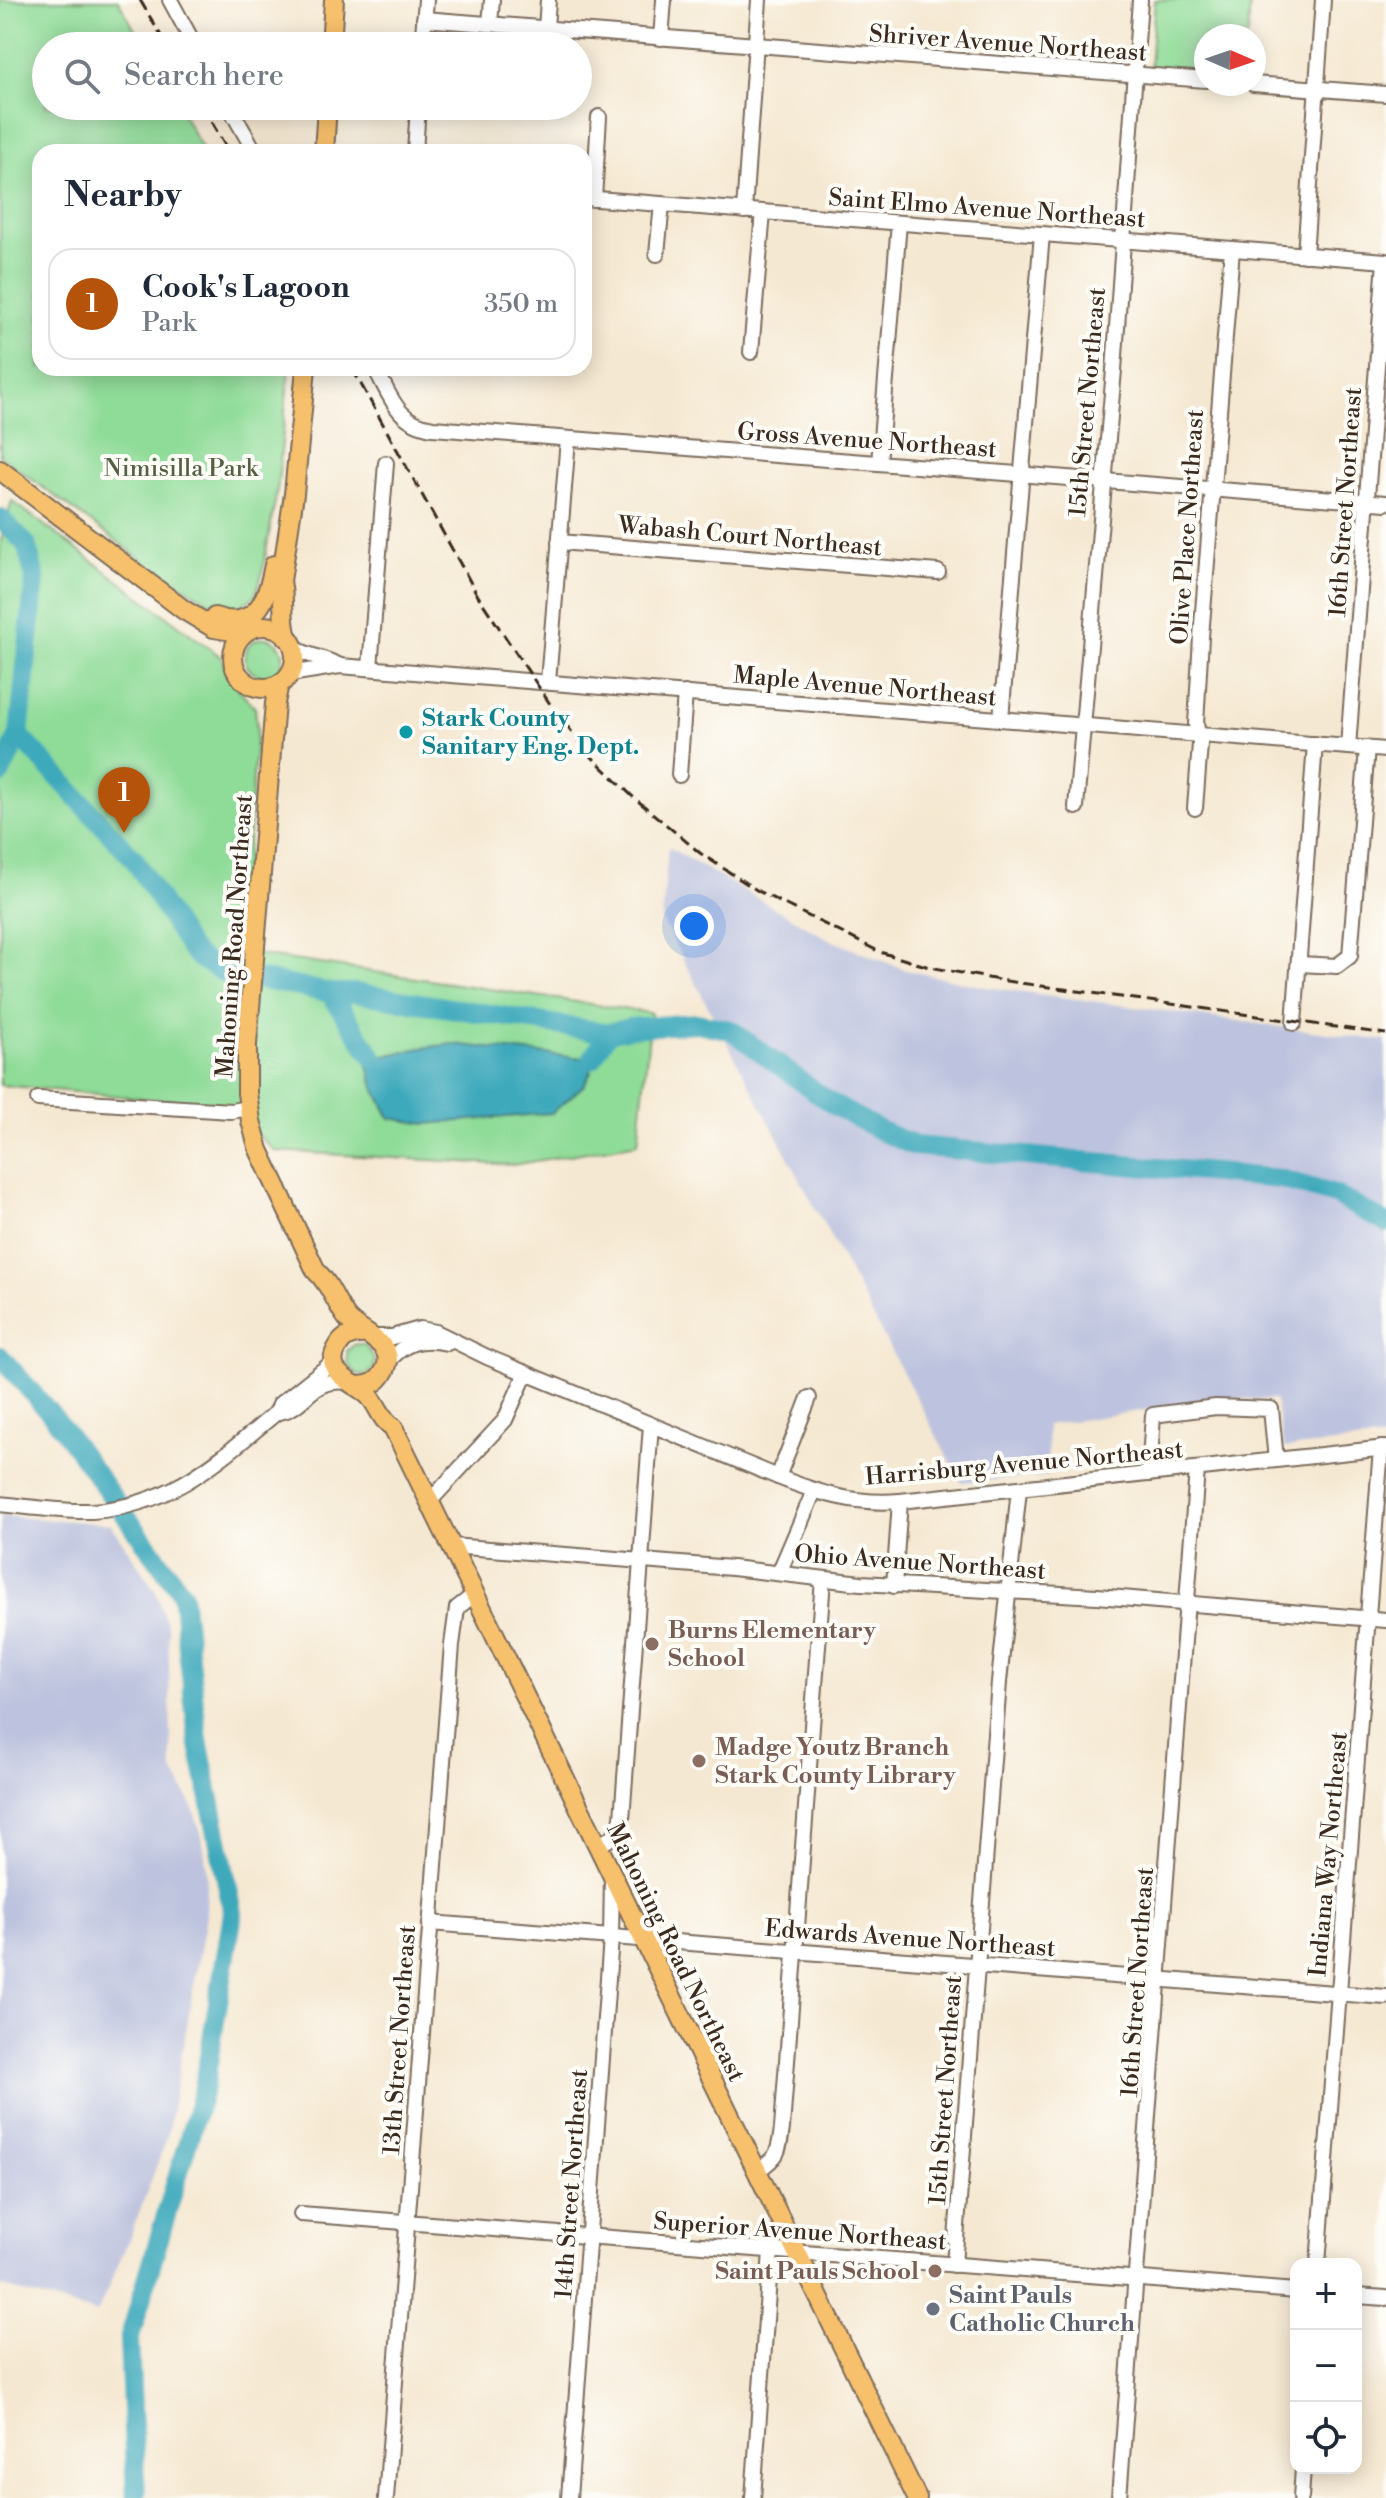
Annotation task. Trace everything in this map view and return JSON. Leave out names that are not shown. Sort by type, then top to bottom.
[{"type":"main road","points":[[332,32],[334,0]]},
{"type":"main road","points":[[325,144],[326,120]]},
{"type":"main road","points":[[233,656],[236,645],[265,616],[281,581],[294,494],[305,376]]},
{"type":"main road","points":[[2,476],[184,610],[214,628],[248,631],[271,627],[290,642]]},
{"type":"main road","points":[[139,576],[152,577],[187,602],[217,618],[232,621],[250,616],[262,604],[268,589],[282,516],[294,494]]},
{"type":"main road","points":[[184,610],[200,631],[233,656],[238,674],[254,687],[265,688],[284,679],[295,658],[283,622],[281,581]]},
{"type":"main road","name":"Mahoning Road Northeast","points":[[284,679],[272,734],[246,1061],[248,1108],[267,1171],[316,1271],[328,1282],[347,1317],[370,1336]]},
{"type":"main road","name":"Mahoning Road Northeast","points":[[254,687],[272,734]]},
{"type":"main road","name":"Mahoning Road Northeast","points":[[316,1271],[317,1285],[335,1324],[336,1352]]},
{"type":"main road","points":[[370,1336],[385,1349],[386,1364],[376,1381],[365,1386],[351,1384],[337,1372],[336,1352],[348,1337],[370,1336]]},
{"type":"main road","name":"Mahoning Road Northeast","points":[[386,1364],[384,1393],[394,1417],[393,1427],[917,2498]]},
{"type":"main road","name":"Mahoning Road Northeast","points":[[351,1384],[369,1396],[385,1422],[393,1427]]},
{"type":"street","points":[[170,0],[187,32]]},
{"type":"street","points":[[423,32],[426,0]]},
{"type":"street","points":[[490,24],[492,0]]},
{"type":"street","points":[[546,29],[548,0]]},
{"type":"street","points":[[661,38],[664,0]]},
{"type":"street","points":[[744,211],[759,0]]},
{"type":"street","name":"15th Street Northeast","points":[[1076,807],[1140,0]]},
{"type":"street","points":[[1305,255],[1323,0]]},
{"type":"street","name":"Shriver Avenue Northeast","points":[[424,19],[584,32]]},
{"type":"street","name":"Shriver Avenue Northeast","points":[[592,33],[1194,79]]},
{"type":"street","points":[[1266,85],[1386,94]]},
{"type":"street","points":[[592,174],[599,117]]},
{"type":"street","points":[[237,120],[250,144]]},
{"type":"street","points":[[416,144],[417,120]]},
{"type":"street","name":"Saint Elmo Avenue Northeast","points":[[592,198],[1386,261]]},
{"type":"street","points":[[657,254],[662,204]]},
{"type":"street","points":[[751,352],[763,212]]},
{"type":"street","points":[[879,463],[899,223]]},
{"type":"street","points":[[1001,719],[1042,234]]},
{"type":"street","name":"Olive Place Northeast","points":[[1195,808],[1200,744],[1196,724],[1198,680],[1232,249]]},
{"type":"street","name":"16th Street Northeast","points":[[1348,747],[1386,261]]},
{"type":"street","name":"Gross Avenue Northeast","points":[[380,376],[402,415],[416,425],[433,428],[1386,503]]},
{"type":"street","points":[[548,682],[568,439]]},
{"type":"street","points":[[370,668],[386,463]]},
{"type":"street","name":"Wabash Court Northeast","points":[[559,542],[938,572]]},
{"type":"street","name":"Maple Avenue Northeast","points":[[290,642],[309,656],[330,660],[340,666]]},
{"type":"street","name":"Maple Avenue Northeast","points":[[284,679],[340,666],[1386,750]]},
{"type":"street","points":[[679,775],[685,693]]},
{"type":"street","points":[[1294,1023],[1315,744]]},
{"type":"street","points":[[1299,964],[1337,966],[1350,956],[1367,748]]},
{"type":"street","points":[[38,1099],[231,1111],[248,1108]]},
{"type":"street","name":"Harrisburg Avenue Northeast","points":[[370,1336],[392,1337],[422,1328],[450,1337],[456,1343]]},
{"type":"street","name":"Harrisburg Avenue Northeast","points":[[386,1364],[403,1347],[417,1341],[456,1343],[778,1477],[814,1491],[856,1501],[900,1501],[1384,1448]]},
{"type":"street","points":[[0,1504],[93,1510],[141,1504],[167,1494],[193,1479],[277,1412],[280,1404],[325,1368],[336,1352]]},
{"type":"street","points":[[429,1502],[505,1420],[526,1373]]},
{"type":"street","points":[[277,1412],[286,1412],[322,1384],[335,1381],[351,1384]]},
{"type":"street","points":[[778,1477],[809,1398]]},
{"type":"street","points":[[1149,1474],[1153,1415],[1200,1409],[1239,1406],[1271,1409],[1276,1460]]},
{"type":"street","points":[[598,1846],[614,1836],[622,1819],[651,1425]]},
{"type":"street","name":"Indiana Way Northeast","points":[[1318,2258],[1384,1448]]},
{"type":"street","name":"16th Street Northeast","points":[[1119,2498],[1197,1469]]},
{"type":"street","name":"15th Street Northeast","points":[[954,2265],[1008,1591],[1019,1489]]},
{"type":"street","points":[[779,1573],[814,1491]]},
{"type":"street","points":[[894,1586],[900,1501]]},
{"type":"street","name":"Ohio Avenue Northeast","points":[[451,1546],[640,1560],[894,1586],[1008,1591],[1386,1620]]},
{"type":"street","points":[[757,2171],[774,2159],[779,2147],[823,1579]]},
{"type":"street","name":"13th Street Northeast","points":[[386,2498],[452,1645],[457,1608],[475,1594]]},
{"type":"street","name":"14th Street Northeast","points":[[569,2498],[611,1938],[612,1874]]},
{"type":"street","name":"Edwards Avenue Northeast","points":[[430,1923],[1386,1997]]},
{"type":"street","name":"Superior Avenue Northeast","points":[[301,2214],[1290,2291]]},
{"type":"street","points":[[753,2498],[771,2251]]},
{"type":"street","points":[[1362,2296],[1386,2298]]},
{"type":"street","points":[[1301,2498],[1303,2474]]},
{"type":"shaded area","points":[[668,847],[830,940],[906,970],[986,987],[1386,1041],[1386,1438],[1284,1448],[1275,1400],[1225,1398],[1047,1425],[1048,1476],[961,1482],[662,920]]},
{"type":"shaded area","points":[[0,1516],[111,1524],[156,1592],[168,1628],[172,1769],[192,1805],[202,1836],[207,1870],[206,1916],[167,2138],[130,2237],[97,2313],[0,2286]]},
{"type":"green space","name":"Nimisilla Park","points":[[0,0],[118,0],[136,32],[32,32],[32,120],[186,120],[199,144],[32,144],[32,376],[288,376],[278,484],[262,575],[255,596],[238,608],[225,608],[207,601],[152,567],[0,456]]},
{"type":"green space","points":[[1155,0],[1250,0],[1249,24],[1194,24],[1194,70],[1150,67]]},
{"type":"green space","points":[[12,501],[221,657],[232,681],[255,708],[257,728],[239,952],[651,1013],[638,1143],[513,1165],[275,1151],[227,1106],[0,1085],[0,544]]},
{"type":"green space","points":[[264,638],[278,643],[283,657],[278,671],[264,676],[250,671],[245,657],[250,643]]},
{"type":"green space","points":[[355,1344],[365,1345],[374,1358],[374,1369],[365,1375],[356,1374],[348,1364],[347,1351]]},
{"type":"water","points":[[453,1044],[592,1059],[591,1072],[584,1085],[552,1113],[426,1124],[390,1118],[375,1089],[366,1060]]},
{"type":"waterway","points":[[0,518],[26,544],[35,577],[19,735],[0,775]]},
{"type":"waterway","points":[[19,735],[134,859],[190,949],[223,972],[330,993],[355,993],[608,1033],[629,1028],[697,1023],[731,1030],[832,1104],[915,1146],[1281,1179],[1335,1195],[1386,1223]]},
{"type":"waterway","points":[[330,993],[373,1057]]},
{"type":"waterway","points":[[592,1059],[608,1033]]},
{"type":"waterway","points":[[0,1356],[57,1421],[182,1593],[198,1740],[233,1913],[204,2087],[129,2340],[136,2498]]},
{"type":"railway","points":[[140,0],[159,32]]},
{"type":"railway","points":[[210,120],[224,144]]},
{"type":"railway","points":[[356,376],[478,596],[550,704],[590,755],[632,796],[700,853],[758,891],[880,952],[929,967],[999,980],[1386,1034]]},
{"type":"place","name":"Stark County Sanitary Eng. Dept.","points":[[406,732]]},
{"type":"place","name":"Cook's Lagoon","points":[[124,833]]},
{"type":"place","name":"Burns Elementary School","points":[[652,1644]]},
{"type":"place","name":"Madge Youtz Branch Stark County Library","points":[[699,1761]]},
{"type":"place","name":"Saint Pauls School","points":[[935,2271]]},
{"type":"place","name":"Saint Pauls Catholic Church","points":[[933,2309]]}]
